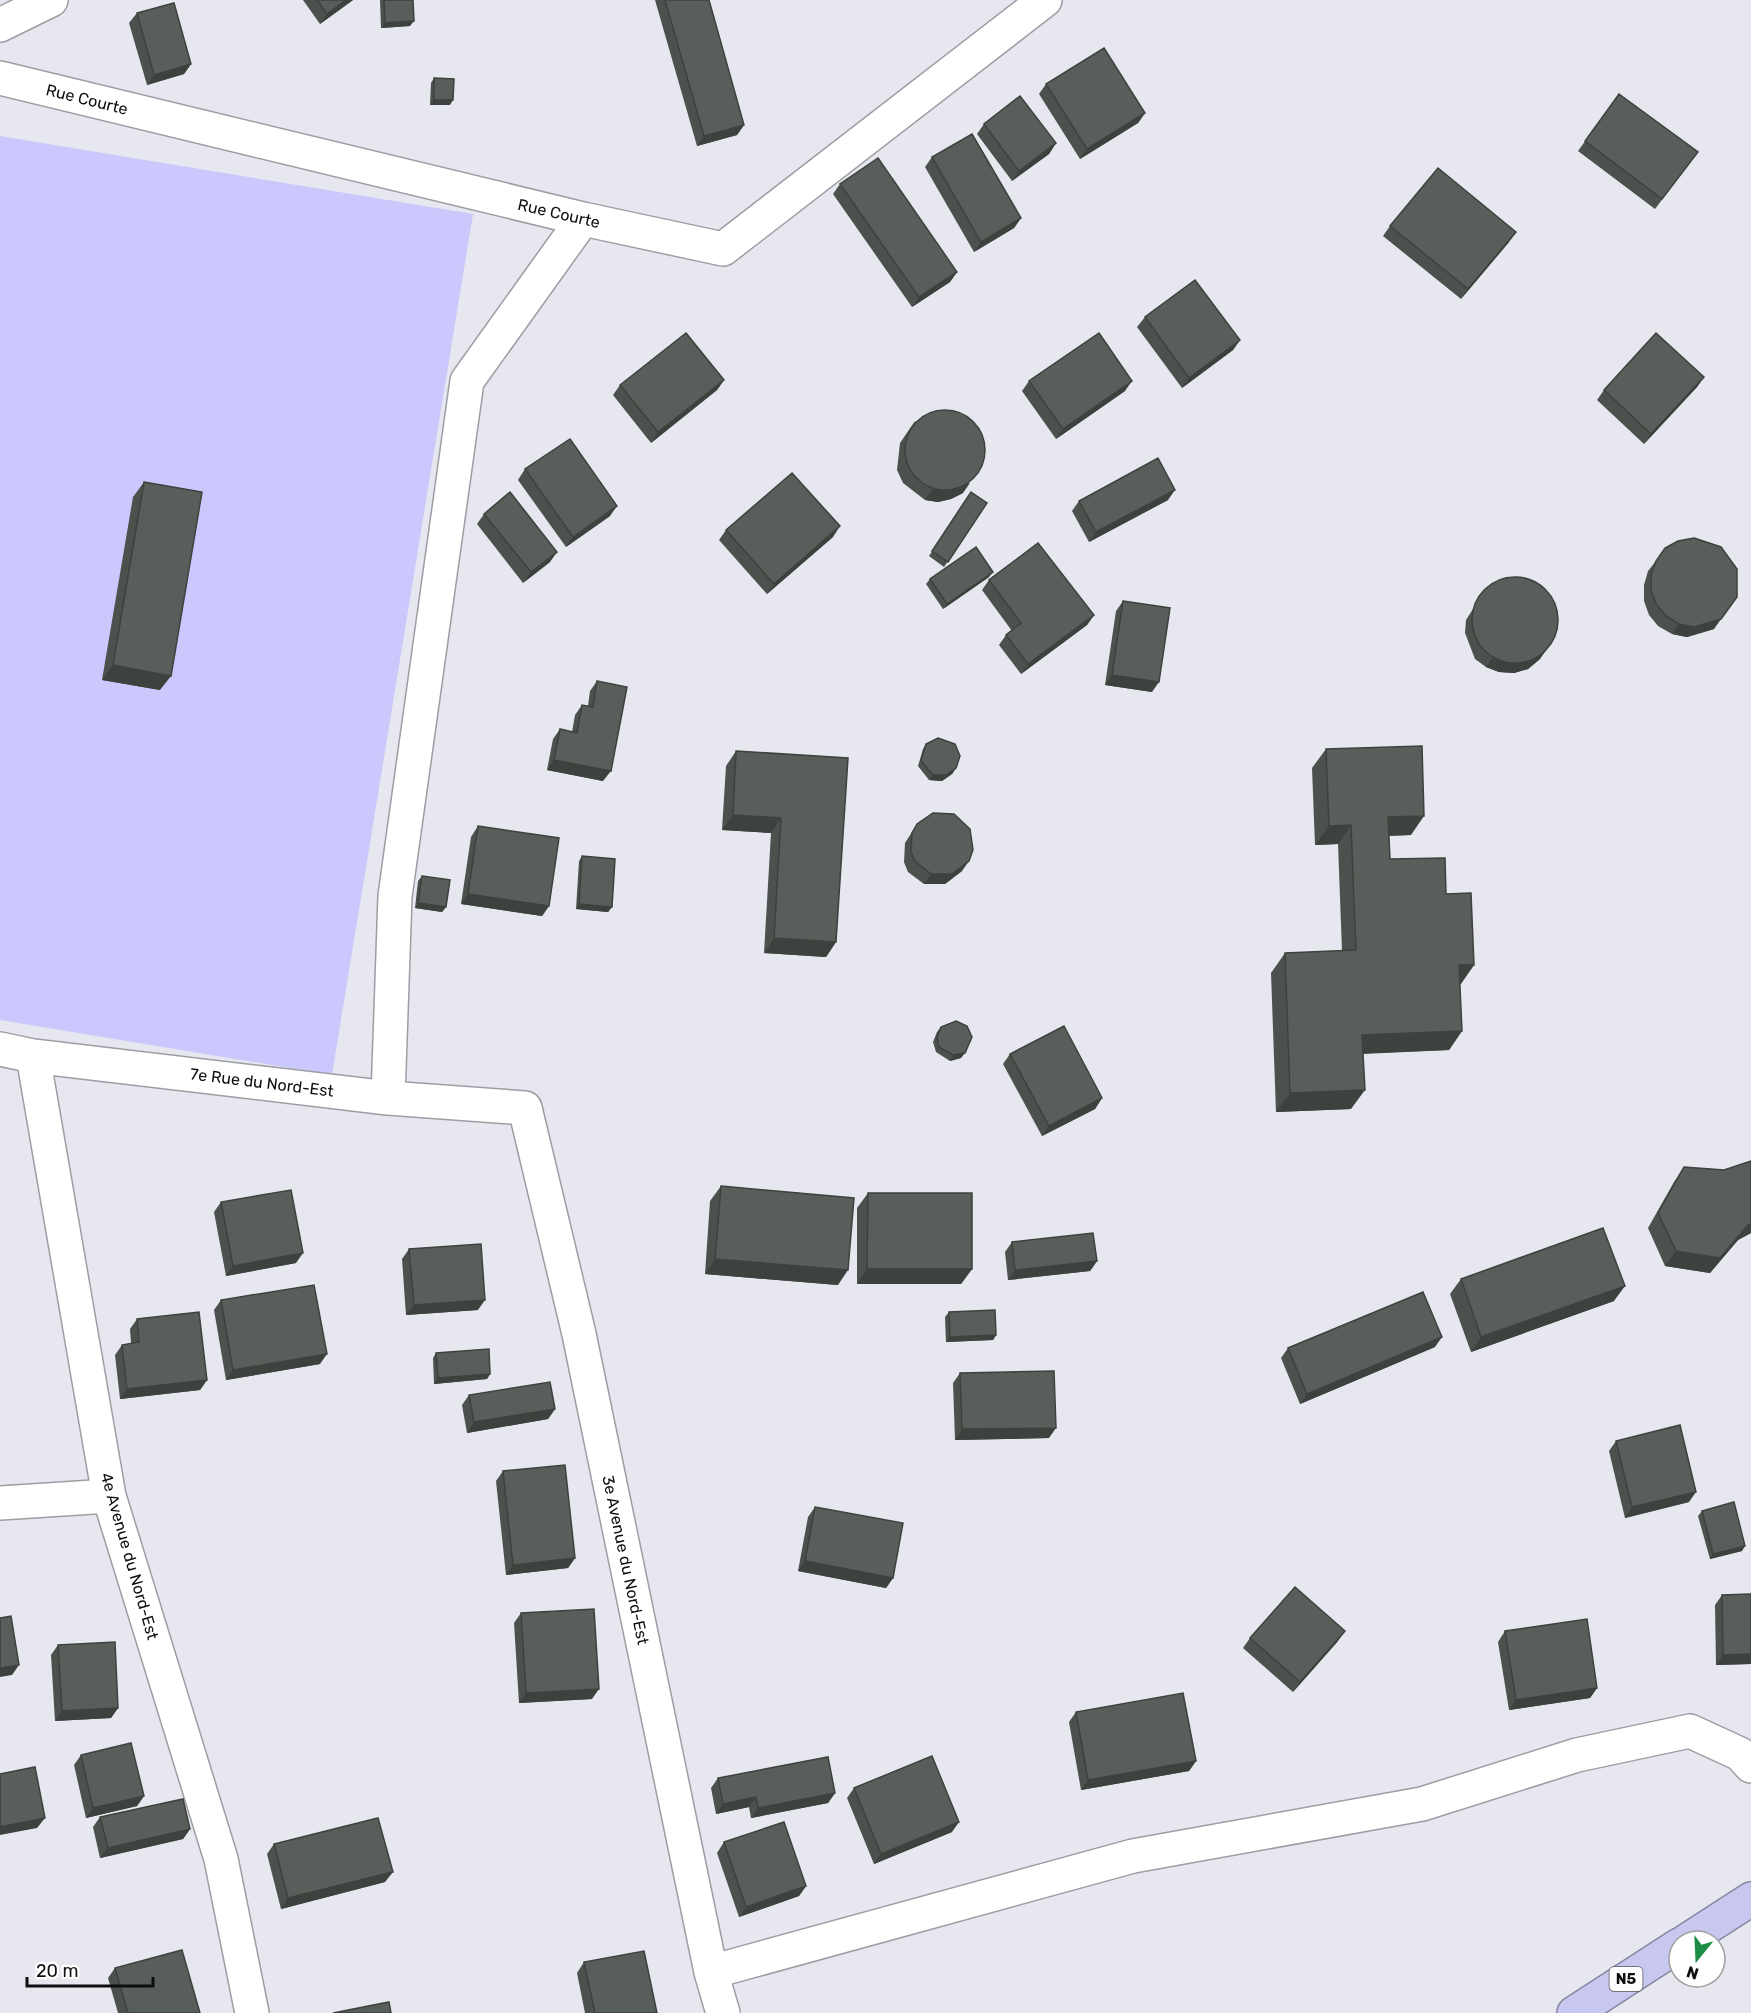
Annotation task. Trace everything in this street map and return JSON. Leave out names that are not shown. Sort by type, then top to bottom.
[{"type":"highway","points":[[1705,1929],[1751,1899]]},
{"type":"highway","name":"N5","points":[[1574,2013],[1667,1953]]},
{"type":"street","points":[[0,25],[51,0]]},
{"type":"street","name":"Rue Courte","points":[[0,78],[583,219],[723,249],[1045,0]]},
{"type":"street","points":[[388,1098],[395,896],[467,381],[583,219]]},
{"type":"street","name":"7e Rue du Nord-Est","points":[[0,1049],[33,1056],[388,1098],[525,1108]]},
{"type":"street","name":"4e Avenue du Nord-Est","points":[[33,1056],[109,1496],[221,1859],[252,2013]]},
{"type":"street","name":"3e Avenue du Nord-Est","points":[[525,1108],[579,1334],[711,1972],[723,2013]]},
{"type":"street","points":[[0,1503],[109,1496]]},
{"type":"street","points":[[711,1972],[1133,1856],[1422,1804],[1578,1755],[1679,1733],[1690,1731],[1730,1749],[1740,1754],[1751,1766]]},
{"type":"shaded area","points":[[0,136],[473,214],[332,1075],[0,1020]]},
{"type":"building","points":[[317,0],[346,0],[327,14]]},
{"type":"building","points":[[384,0],[413,0],[414,21],[385,23]]},
{"type":"building","points":[[665,0],[709,0],[744,125],[704,136]]},
{"type":"building","points":[[174,3],[191,64],[154,75],[137,13]]},
{"type":"building","points":[[1104,48],[1145,113],[1087,149],[1046,84]]},
{"type":"building","points":[[434,78],[454,79],[453,100],[434,100]]},
{"type":"building","points":[[1619,94],[1698,152],[1662,199],[1585,141]]},
{"type":"building","points":[[1020,96],[1056,143],[1019,171],[984,124]]},
{"type":"building","points":[[972,134],[1021,218],[981,242],[932,157]]},
{"type":"building","points":[[878,158],[957,272],[919,297],[840,184]]},
{"type":"building","points":[[1438,168],[1516,232],[1468,289],[1390,226]]},
{"type":"building","points":[[1195,280],[1240,340],[1189,378],[1145,317]]},
{"type":"building","points":[[686,333],[724,380],[658,432],[620,385]]},
{"type":"building","points":[[1099,333],[1132,381],[1063,429],[1029,381]]},
{"type":"building","points":[[1656,333],[1704,377],[1651,434],[1604,390]]},
{"type":"building","points":[[937,410],[953,410],[974,421],[985,442],[985,458],[974,479],[953,490],[937,490],[923,484],[911,472],[905,458],[905,442],[911,428],[923,416]]},
{"type":"building","points":[[570,439],[617,506],[573,537],[525,469]]},
{"type":"building","points":[[1158,458],[1175,490],[1096,532],[1079,501]]},
{"type":"building","points":[[792,473],[840,526],[774,584],[726,530]]},
{"type":"building","points":[[144,482],[202,492],[171,676],[113,665]]},
{"type":"building","points":[[510,492],[557,552],[531,572],[484,514]]},
{"type":"building","points":[[971,492],[987,503],[948,562],[932,551]]},
{"type":"building","points":[[1694,538],[1721,547],[1737,569],[1737,597],[1721,619],[1694,627],[1679,624],[1666,616],[1656,604],[1651,590],[1651,575],[1656,561],[1665,548],[1678,541]]},
{"type":"building","points":[[1038,543],[1094,615],[1028,664],[1006,635],[1021,623],[989,580]]},
{"type":"building","points":[[976,547],[993,572],[947,604],[930,579]]},
{"type":"building","points":[[1515,577],[1539,584],[1551,596],[1558,620],[1551,644],[1539,656],[1515,663],[1491,656],[1479,644],[1472,620],[1479,596],[1491,584]]},
{"type":"building","points":[[1123,601],[1170,608],[1159,682],[1112,675]]},
{"type":"building","points":[[597,681],[627,687],[611,771],[554,760],[560,729],[577,733],[582,705],[593,707]]},
{"type":"building","points":[[938,738],[955,744],[960,756],[956,768],[946,775],[933,775],[921,761],[926,744]]},
{"type":"building","points":[[1422,746],[1424,816],[1388,817],[1390,859],[1445,858],[1446,894],[1471,893],[1474,965],[1459,965],[1462,1031],[1362,1035],[1365,1090],[1290,1093],[1285,953],[1356,950],[1351,825],[1329,826],[1326,749]]},
{"type":"building","points":[[736,751],[848,758],[836,942],[774,938],[781,818],[733,815]]},
{"type":"building","points":[[933,813],[954,814],[970,829],[973,850],[969,861],[952,874],[931,874],[915,861],[911,852],[912,833],[917,824]]},
{"type":"building","points":[[478,826],[559,838],[549,906],[468,894]]},
{"type":"building","points":[[582,856],[615,859],[612,907],[579,904]]},
{"type":"building","points":[[422,876],[450,880],[446,907],[418,903]]},
{"type":"building","points":[[956,1021],[967,1026],[972,1037],[965,1053],[953,1055],[939,1047],[937,1037],[941,1027]]},
{"type":"building","points":[[1064,1026],[1102,1098],[1049,1126],[1010,1054]]},
{"type":"building","points":[[1751,1161],[1751,1224],[1720,1258],[1676,1251],[1658,1213],[1684,1167],[1724,1170]]},
{"type":"building","points":[[721,1186],[854,1198],[848,1270],[715,1259]]},
{"type":"building","points":[[291,1190],[303,1253],[233,1266],[221,1202]]},
{"type":"building","points":[[868,1193],[972,1193],[972,1269],[867,1269]]},
{"type":"building","points":[[1603,1228],[1625,1286],[1481,1337],[1461,1279]]},
{"type":"building","points":[[1093,1233],[1097,1261],[1015,1270],[1012,1242]]},
{"type":"building","points":[[481,1244],[485,1300],[414,1305],[409,1249]]},
{"type":"building","points":[[314,1285],[327,1354],[233,1370],[221,1300]]},
{"type":"building","points":[[1423,1292],[1442,1337],[1307,1394],[1288,1348]]},
{"type":"building","points":[[995,1310],[996,1335],[950,1337],[949,1312]]},
{"type":"building","points":[[199,1312],[207,1380],[127,1389],[122,1345],[139,1342],[137,1319]]},
{"type":"building","points":[[489,1349],[490,1374],[438,1378],[436,1353]]},
{"type":"building","points":[[1054,1371],[1056,1428],[962,1429],[960,1373]]},
{"type":"building","points":[[550,1382],[555,1409],[474,1422],[469,1395]]},
{"type":"building","points":[[1680,1425],[1696,1492],[1632,1507],[1616,1441]]},
{"type":"building","points":[[565,1465],[575,1558],[513,1565],[503,1471]]},
{"type":"building","points":[[1734,1502],[1745,1546],[1713,1554],[1702,1511]]},
{"type":"building","points":[[815,1507],[903,1523],[893,1578],[805,1561]]},
{"type":"building","points":[[1295,1587],[1345,1631],[1300,1682],[1250,1638]]},
{"type":"building","points":[[1751,1594],[1751,1654],[1723,1655],[1722,1595]]},
{"type":"building","points":[[594,1609],[599,1689],[526,1693],[521,1613]]},
{"type":"building","points":[[11,1616],[19,1665],[0,1668],[0,1618]]},
{"type":"building","points":[[1587,1619],[1597,1688],[1516,1700],[1505,1631]]},
{"type":"building","points":[[115,1642],[118,1708],[62,1711],[58,1645]]},
{"type":"building","points":[[1183,1693],[1196,1761],[1088,1780],[1076,1712]]},
{"type":"building","points":[[131,1743],[144,1796],[93,1808],[81,1755]]},
{"type":"building","points":[[932,1756],[959,1822],[881,1854],[854,1788]]},
{"type":"building","points":[[828,1757],[835,1793],[758,1808],[756,1797],[723,1804],[718,1778]]},
{"type":"building","points":[[35,1767],[45,1818],[0,1827],[0,1774]]},
{"type":"building","points":[[183,1799],[190,1829],[108,1848],[100,1817]]},
{"type":"building","points":[[378,1818],[393,1872],[288,1898],[274,1844]]},
{"type":"building","points":[[784,1822],[806,1886],[746,1907],[724,1842]]},
{"type":"building","points":[[182,1950],[200,2013],[128,2013],[115,1968]]},
{"type":"building","points":[[644,1951],[657,2013],[595,2013],[584,1962]]},
{"type":"building","points":[[389,2002],[391,2013],[333,2013]]}]
